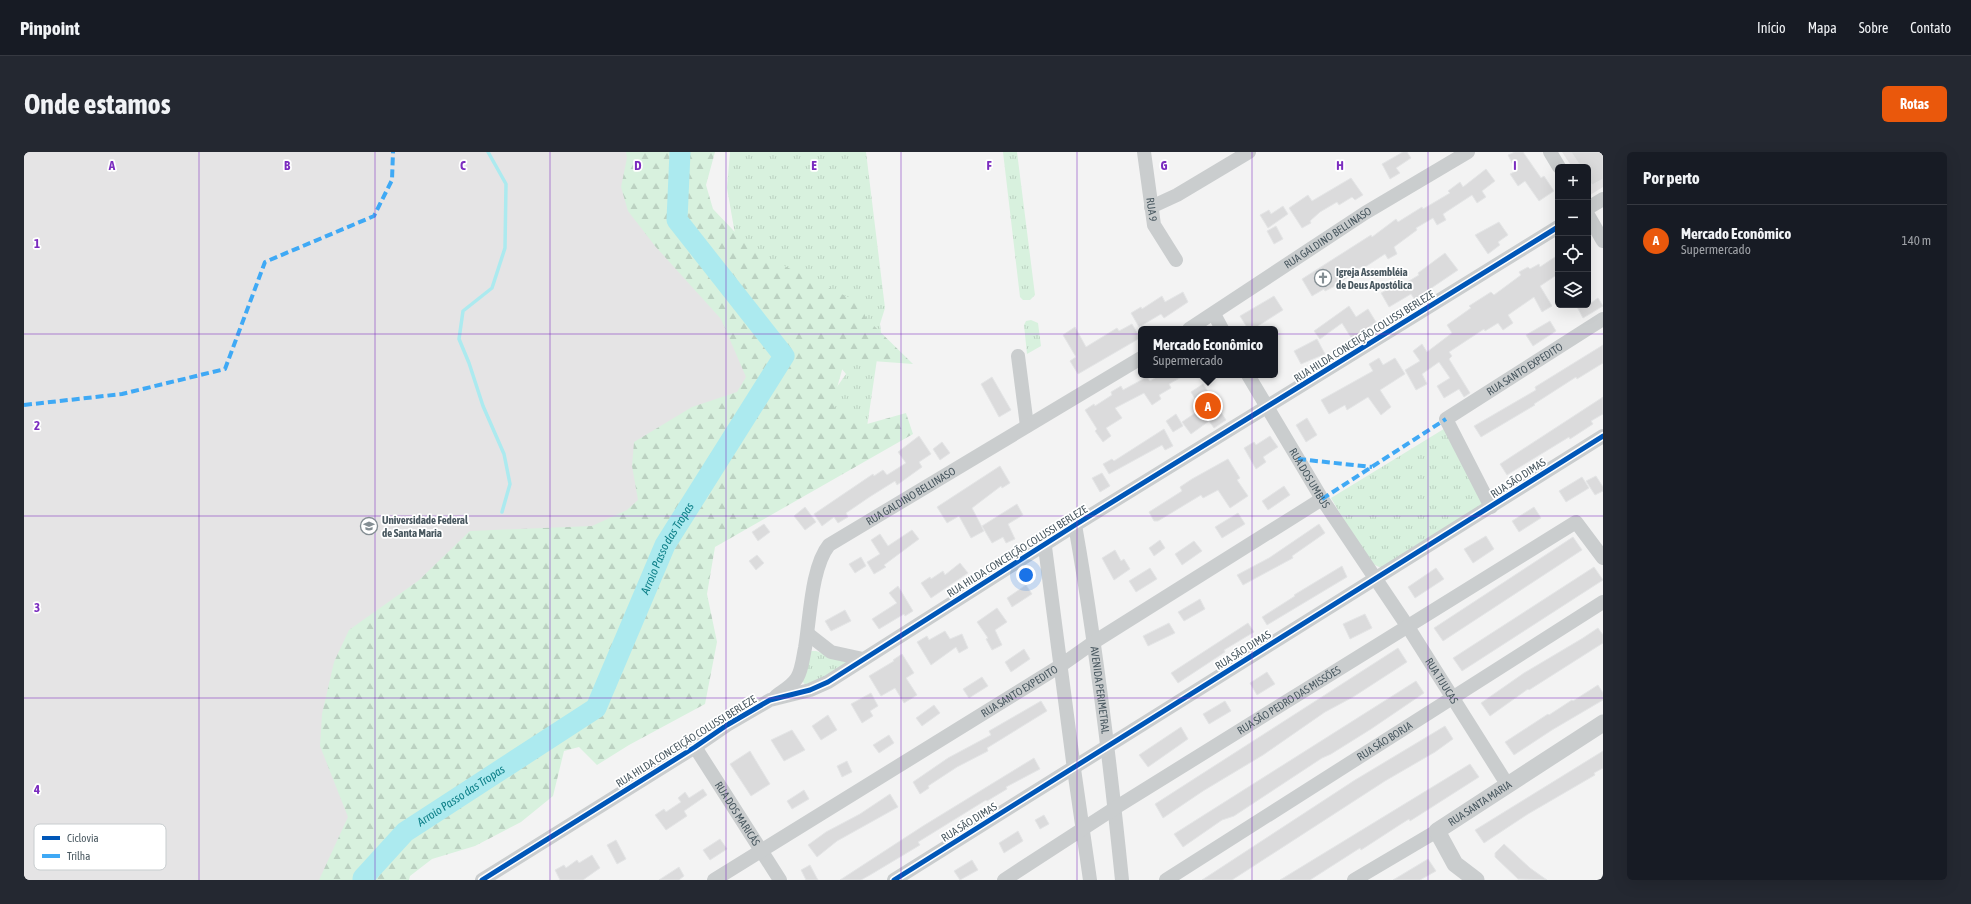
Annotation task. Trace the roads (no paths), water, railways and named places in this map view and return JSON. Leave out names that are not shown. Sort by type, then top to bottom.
[{"type":"street","name":"RUA 9","points":[[1144,152],[1154,225],[1176,260]]},
{"type":"street","points":[[1151,207],[1177,195],[1249,152]]},
{"type":"street","name":"RUA GALDINO BELLINASO","points":[[1194,326],[1365,213],[1468,152]]},
{"type":"street","points":[[1550,152],[1557,164]]},
{"type":"street","points":[[1591,206],[1603,199]]},
{"type":"street","points":[[1591,220],[1603,241]]},
{"type":"street","name":"RUA HILDA CONCEIÇÃO COLUSSI BERLEZE","points":[[482,880],[695,747],[727,725],[770,700],[805,692],[828,682],[1045,547],[1076,526],[1555,229]]},
{"type":"street","points":[[1214,314],[1220,326]]},
{"type":"street","name":"RUA SANTO EXPEDITO","points":[[1491,507],[1446,419],[1603,320]]},
{"type":"street","points":[[1018,356],[1028,426]]},
{"type":"street","name":"RUA GALDINO BELLINASO","points":[[770,700],[790,686],[798,677],[808,634],[817,569],[822,554],[829,545],[1138,360]]},
{"type":"street","name":"RUA DOS UMBUS","points":[[1250,378],[1322,499],[1376,579]]},
{"type":"street","name":"RUA SÃO DIMAS","points":[[894,880],[1603,436]]},
{"type":"street","name":"RUA SANTO EXPEDITO","points":[[714,880],[1060,666],[1094,642],[1322,499]]},
{"type":"street","name":"RUA SÃO PEDRO DAS MISSÕES","points":[[1004,880],[1115,808],[1576,522],[1603,558]]},
{"type":"street","name":"AVENIDA PERIMETRAL","points":[[1076,526],[1094,642],[1115,808],[1122,880]]},
{"type":"street","points":[[1045,547],[1090,880]]},
{"type":"street","name":"RUA TIJUCAS","points":[[1376,579],[1507,784]]},
{"type":"street","name":"RUA SÃO BORJA","points":[[1166,880],[1603,602]]},
{"type":"street","points":[[808,634],[831,652],[842,656],[863,659]]},
{"type":"street","points":[[795,680],[805,692]]},
{"type":"street","name":"RUA SANTA MARIA","points":[[1354,880],[1437,831],[1507,784],[1603,723]]},
{"type":"street","name":"RUA DOS MARICÁS","points":[[695,747],[780,880]]},
{"type":"street","points":[[1437,831],[1455,864],[1476,880]]},
{"type":"waterway","points":[[488,152],[506,184],[505,248],[492,288],[463,311],[459,339],[469,363],[483,406],[504,454],[510,484],[502,512]]},
{"type":"waterway","name":"Arroio Passo das Tropas","points":[[363,880],[363,878],[405,832],[596,708],[665,545],[784,356],[677,220],[680,152]]},
{"type":"place","name":"Igreja Assembléia de Deus Apostólica","points":[[1323,278]]},
{"type":"place","name":"Mercado Econômico","points":[[1208,406]]},
{"type":"place","name":"Universidade Federal de Santa Maria","points":[[369,526]]}]
